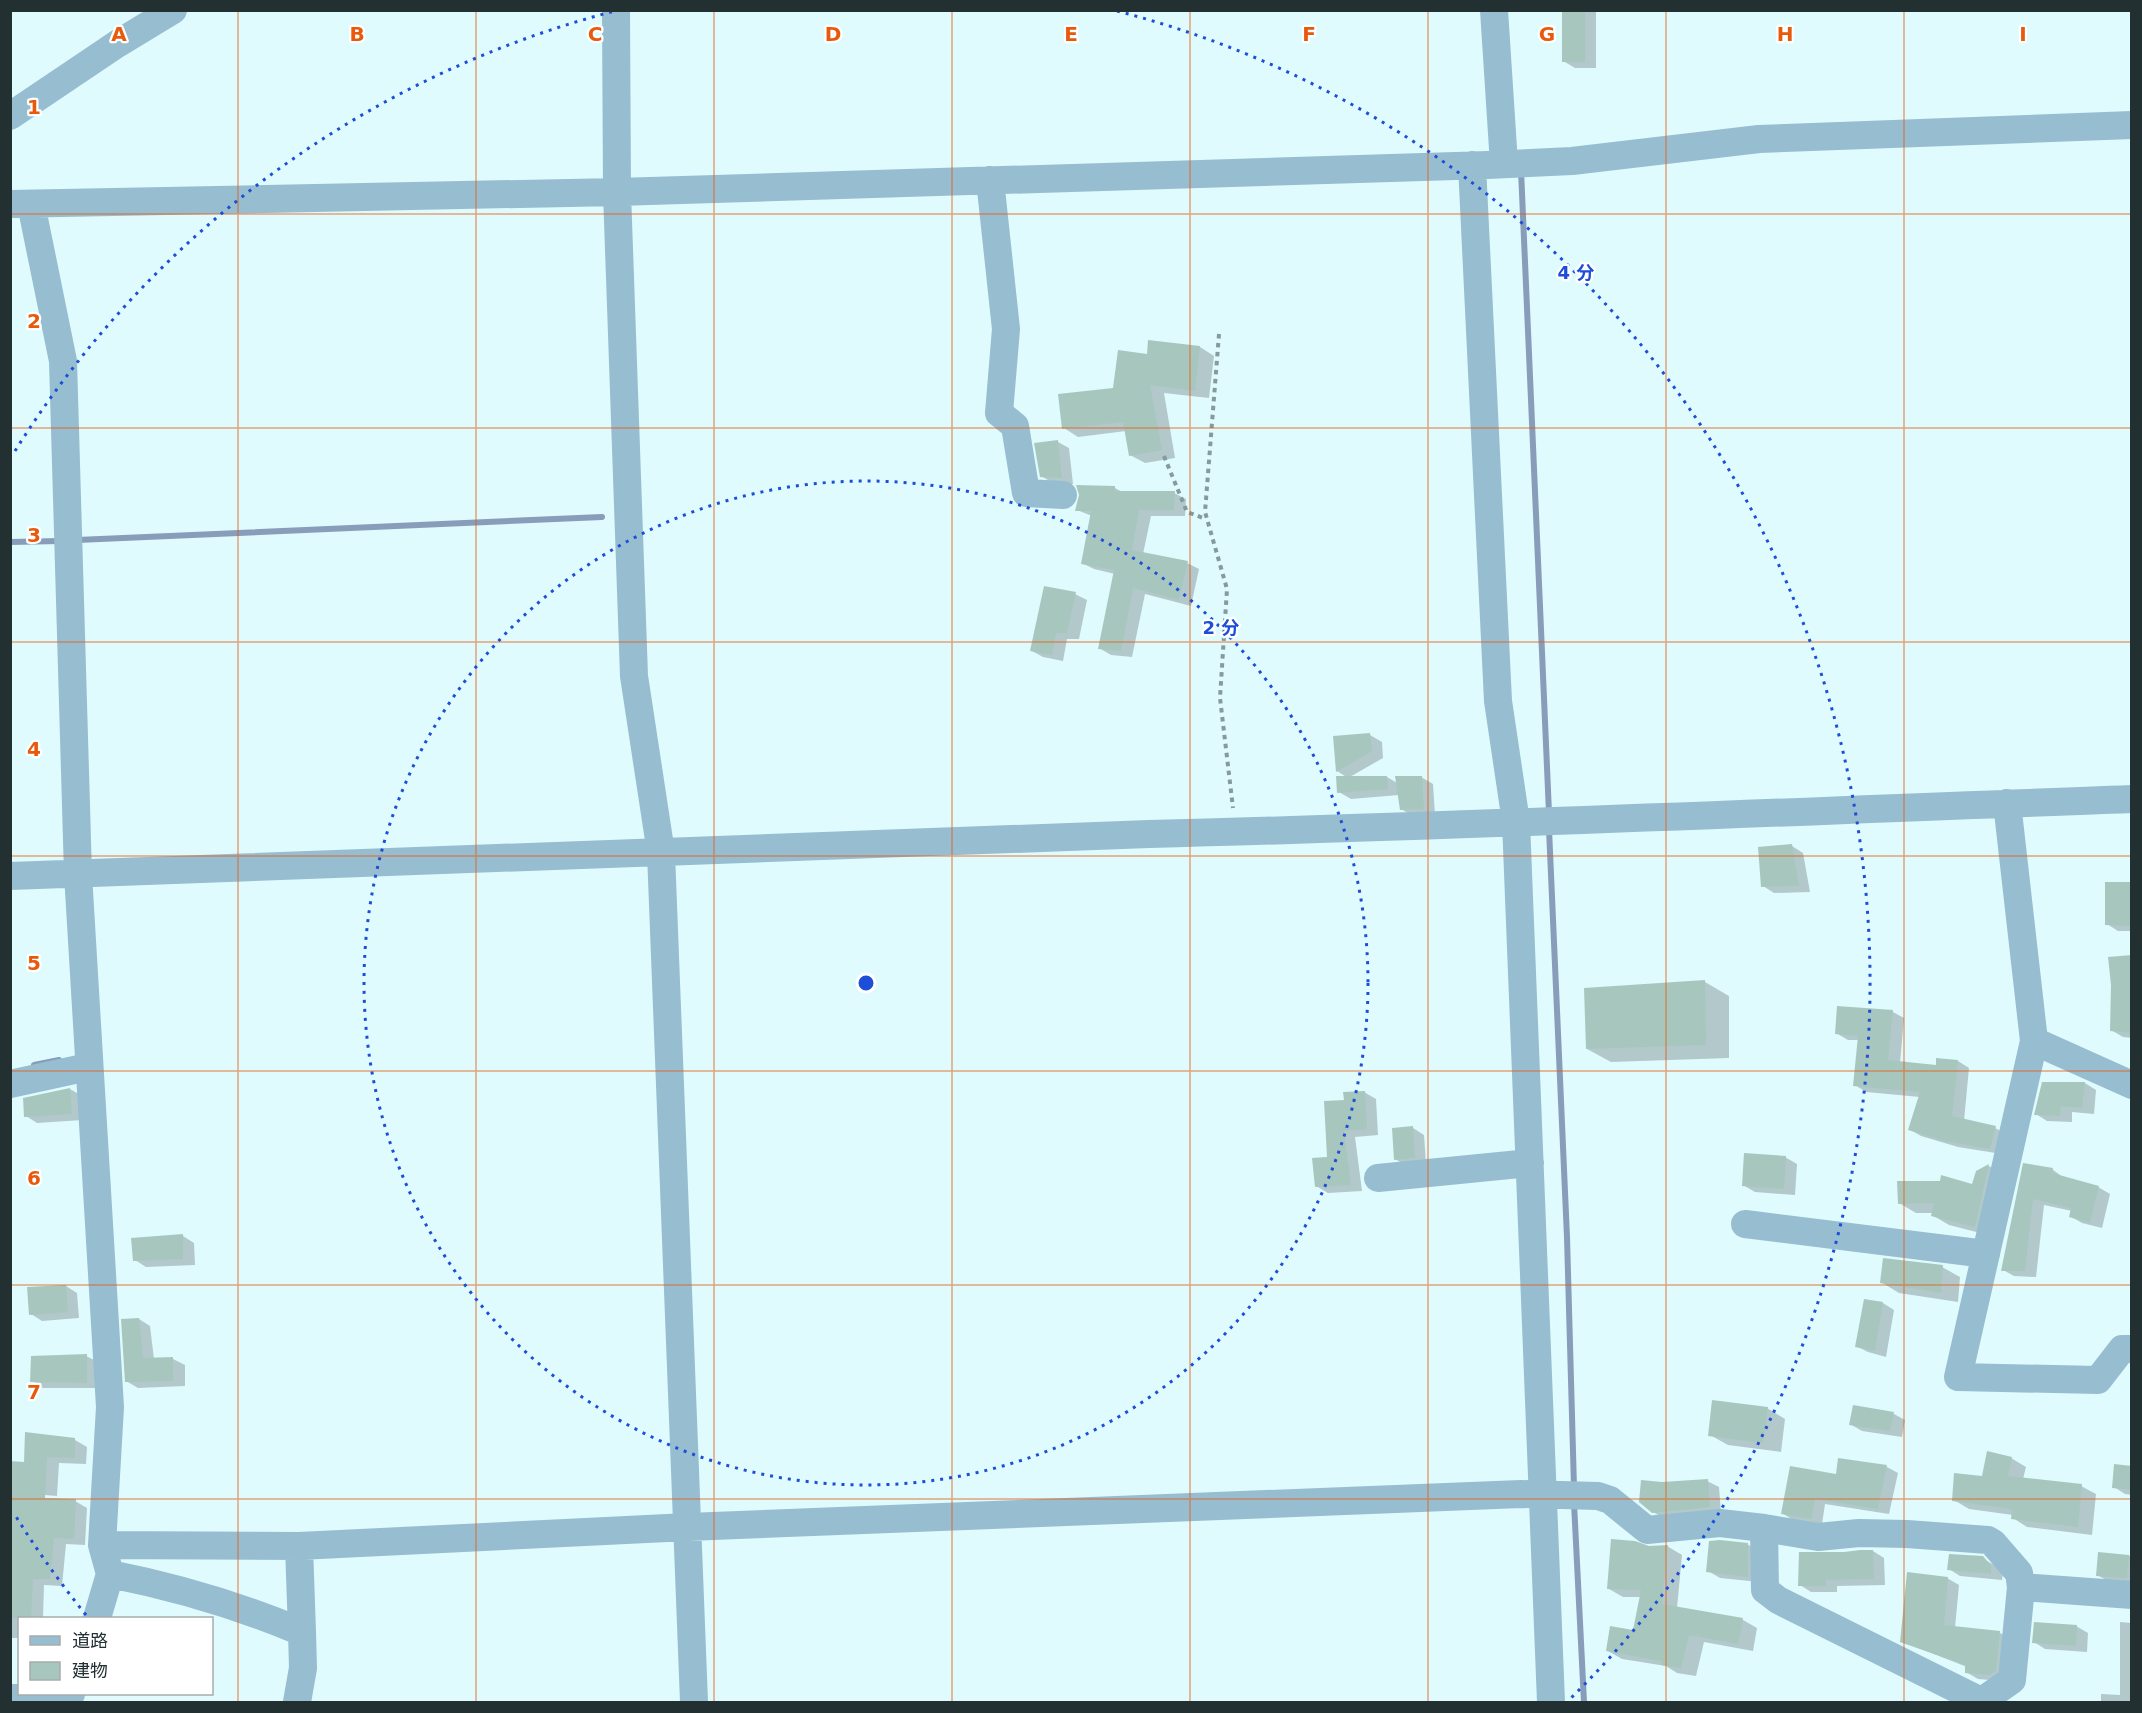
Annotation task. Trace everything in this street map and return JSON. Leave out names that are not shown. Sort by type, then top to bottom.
[{"type":"street","points":[[10,116],[117,44],[174,10]]},
{"type":"street","points":[[616,10],[617,192],[634,676],[661,853],[694,1702]]},
{"type":"street","points":[[1494,10],[1488,165],[1498,701],[1524,822],[1530,1163],[1549,1496],[1551,1702]]},
{"type":"street","points":[[97,1617],[110,1574],[102,1545],[110,1407],[78,874],[63,361],[21,204],[617,192],[1488,165],[1564,161],[1759,139],[2132,125]]},
{"type":"street","points":[[990,180],[1006,329],[999,413],[1015,426],[1026,493],[1063,495]]},
{"type":"street","points":[[10,876],[2132,799]]},
{"type":"street","points":[[2007,803],[2034,1041],[1959,1377],[2098,1380],[2122,1349],[2132,1349]]},
{"type":"street","points":[[2034,1041],[2132,1085]]},
{"type":"street","points":[[10,1084],[88,1067]]},
{"type":"street","points":[[1378,1178],[1530,1163]]},
{"type":"street","points":[[1745,1224],[1986,1254]]},
{"type":"street","points":[[102,1545],[299,1546],[688,1527],[1598,1496],[1610,1500],[1647,1530],[1720,1523],[1764,1528],[1818,1537],[1858,1533],[1988,1540],[2019,1573],[2021,1587],[2012,1680],[1983,1702],[1778,1600],[1765,1590],[1764,1528]]},
{"type":"street","points":[[297,1702],[303,1668],[299,1546]]},
{"type":"street","points":[[110,1574],[184,1591],[261,1614],[302,1632]]},
{"type":"street","points":[[2021,1587],[2132,1595]]},
{"type":"street","points":[[10,1698],[69,1698]]},
{"type":"path","points":[[1219,334],[1213,430],[1204,491],[1207,519],[1227,589],[1220,698],[1236,833]]},
{"type":"path","points":[[1164,456],[1187,512],[1207,519]]},
{"type":"building","points":[[1562,10],[1585,10],[1585,62],[1562,62]]},
{"type":"building","points":[[1148,340],[1200,346],[1195,391],[1150,385],[1162,450],[1129,456],[1123,422],[1062,429],[1058,394],[1113,388],[1118,350],[1147,354]]},
{"type":"building","points":[[1058,440],[1062,478],[1040,477],[1034,443]]},
{"type":"building","points":[[1076,485],[1115,486],[1115,491],[1175,491],[1174,510],[1139,510],[1132,550],[1188,561],[1179,600],[1133,588],[1121,651],[1098,649],[1114,570],[1081,564],[1091,511],[1075,511],[1079,495]]},
{"type":"building","points":[[1044,586],[1076,592],[1067,633],[1056,633],[1052,655],[1030,651]]},
{"type":"building","points":[[1370,733],[1372,751],[1336,772],[1333,736]]},
{"type":"building","points":[[1336,776],[1387,776],[1388,789],[1337,793]]},
{"type":"building","points":[[1395,776],[1422,776],[1424,809],[1400,810]]},
{"type":"building","points":[[1792,844],[1799,886],[1761,887],[1758,847]]},
{"type":"building","points":[[2105,882],[2132,882],[2132,926],[2105,925]]},
{"type":"building","points":[[2132,955],[2132,1033],[2110,1031],[2111,985],[2108,957]]},
{"type":"building","points":[[1705,980],[1706,1045],[1586,1049],[1584,988]]},
{"type":"building","points":[[1837,1006],[1893,1010],[1888,1060],[1936,1065],[1936,1058],[1958,1060],[1952,1116],[1996,1126],[1990,1149],[1945,1141],[1908,1130],[1920,1092],[1853,1086],[1858,1036],[1835,1034]]},
{"type":"building","points":[[2042,1082],[2085,1082],[2082,1108],[2061,1106],[2060,1116],[2034,1115]]},
{"type":"building","points":[[70,1088],[72,1114],[24,1117],[23,1098]]},
{"type":"building","points":[[1365,1091],[1367,1129],[1344,1131],[1351,1185],[1315,1187],[1312,1158],[1327,1157],[1324,1101],[1344,1100],[1343,1092]]},
{"type":"building","points":[[1413,1126],[1415,1158],[1394,1160],[1392,1128]]},
{"type":"building","points":[[1744,1153],[1786,1156],[1784,1189],[1742,1186]]},
{"type":"building","points":[[2023,1163],[2053,1168],[2052,1173],[2099,1186],[2090,1223],[2069,1217],[2071,1208],[2033,1199],[2025,1271],[2001,1271]]},
{"type":"building","points":[[1989,1164],[1975,1227],[1931,1216],[1934,1203],[1898,1204],[1897,1181],[1940,1181],[1941,1175],[1972,1184],[1976,1171]]},
{"type":"building","points":[[183,1234],[183,1259],[133,1261],[131,1238]]},
{"type":"building","points":[[1883,1258],[1943,1265],[1941,1293],[1880,1283]]},
{"type":"building","points":[[66,1285],[68,1312],[29,1315],[27,1287]]},
{"type":"building","points":[[1864,1299],[1883,1302],[1875,1351],[1855,1347]]},
{"type":"building","points":[[139,1318],[143,1358],[173,1357],[173,1381],[125,1382],[121,1319]]},
{"type":"building","points":[[87,1354],[87,1383],[30,1382],[31,1356]]},
{"type":"building","points":[[1712,1400],[1768,1407],[1763,1443],[1708,1436]]},
{"type":"building","points":[[1853,1405],[1894,1412],[1890,1431],[1849,1425]]},
{"type":"building","points":[[25,1432],[75,1438],[75,1458],[47,1457],[45,1498],[76,1499],[74,1539],[54,1538],[50,1579],[33,1579],[31,1617],[10,1618],[10,1461],[24,1462]]},
{"type":"building","points":[[1987,1451],[2012,1457],[2008,1476],[2082,1484],[2078,1527],[2011,1519],[2012,1509],[1952,1501],[1954,1473],[1982,1476]]},
{"type":"building","points":[[1838,1458],[1887,1465],[1878,1509],[1815,1499],[1811,1519],[1781,1514],[1790,1466],[1836,1474]]},
{"type":"building","points":[[2114,1464],[2132,1466],[2132,1490],[2112,1488]]},
{"type":"building","points":[[1708,1479],[1710,1507],[1652,1513],[1639,1502],[1641,1480],[1662,1482]]},
{"type":"building","points":[[1611,1539],[1635,1541],[1649,1546],[1668,1545],[1662,1604],[1743,1618],[1738,1644],[1689,1635],[1681,1668],[1661,1665],[1661,1661],[1606,1651],[1610,1626],[1633,1630],[1641,1590],[1607,1589]]},
{"type":"building","points":[[1709,1541],[1748,1543],[1748,1577],[1706,1572]]},
{"type":"building","points":[[1873,1550],[1874,1579],[1826,1580],[1826,1586],[1798,1586],[1799,1552]]},
{"type":"building","points":[[2098,1552],[2129,1555],[2127,1578],[2096,1576]]},
{"type":"building","points":[[1949,1554],[1983,1556],[1991,1566],[1991,1574],[1947,1570]]},
{"type":"building","points":[[1907,1572],[1948,1577],[1944,1625],[2000,1631],[1996,1671],[1990,1675],[1965,1673],[1965,1665],[1900,1642]]},
{"type":"building","points":[[2034,1622],[2077,1625],[2076,1646],[2032,1643]]},
{"type":"waterway","points":[[1521,170],[1549,813]]},
{"type":"waterway","points":[[77,540],[602,517]]},
{"type":"waterway","points":[[10,542],[61,541]]},
{"type":"waterway","points":[[1549,829],[1567,1237],[1574,1487]]},
{"type":"waterway","points":[[34,1065],[59,1060]]},
{"type":"waterway","points":[[1574,1503],[1584,1702]]}]
